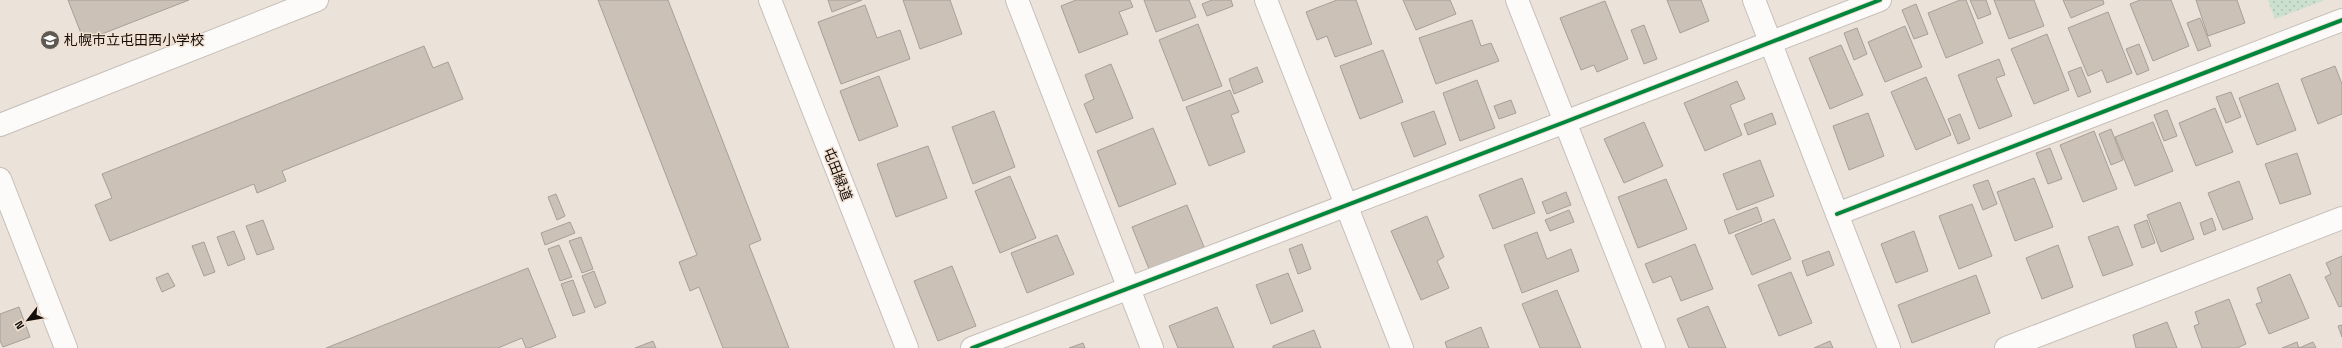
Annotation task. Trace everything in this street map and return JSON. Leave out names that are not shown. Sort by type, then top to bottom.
[{"type":"street","points":[[0,126],[317,0]]},
{"type":"street","name":"屯田緑道","points":[[770,0],[906,348]]},
{"type":"street","points":[[1017,0],[1152,348]]},
{"type":"street","points":[[1266,0],[1402,348]]},
{"type":"street","points":[[1517,0],[1654,348]]},
{"type":"street","points":[[1754,0],[1889,348]]},
{"type":"street","points":[[972,348],[1346,206],[1880,0]]},
{"type":"street","points":[[1837,214],[2342,20]]},
{"type":"street","points":[[0,179],[66,348]]},
{"type":"street","points":[[2006,348],[2342,218]]},
{"type":"green space","points":[[2268,0],[2325,0],[2275,19]]},
{"type":"building","points":[[68,0],[189,0],[84,41]]},
{"type":"building","points":[[598,0],[668,0],[761,240],[749,245],[789,348],[723,348],[699,287],[690,291],[679,262],[697,255]]},
{"type":"building","points":[[828,0],[862,0],[832,12]]},
{"type":"building","points":[[903,0],[950,0],[962,34],[920,49]]},
{"type":"building","points":[[1076,0],[1130,0],[1133,7],[1119,12],[1128,34],[1079,53],[1061,6]]},
{"type":"building","points":[[1144,0],[1189,0],[1196,17],[1156,32]]},
{"type":"building","points":[[1212,0],[1231,0],[1233,6],[1207,16],[1202,4]]},
{"type":"building","points":[[1337,0],[1356,0],[1372,44],[1335,57],[1327,36],[1317,40],[1306,12]]},
{"type":"building","points":[[1403,0],[1450,0],[1456,14],[1416,30]]},
{"type":"building","points":[[1667,0],[1701,0],[1709,21],[1680,33]]},
{"type":"building","points":[[1960,0],[1966,0],[1983,43],[1946,58],[1928,13]]},
{"type":"building","points":[[1970,0],[1986,0],[1991,14],[1978,19]]},
{"type":"building","points":[[1994,0],[2034,0],[2044,26],[2009,39]]},
{"type":"building","points":[[2063,0],[2103,0],[2104,4],[2071,18]]},
{"type":"building","points":[[2140,0],[2171,0],[2189,46],[2153,61],[2130,4]]},
{"type":"building","points":[[2196,0],[2237,0],[2245,23],[2208,36]]},
{"type":"building","points":[[1605,1],[1628,59],[1597,72],[1594,65],[1581,70],[1560,18]]},
{"type":"building","points":[[1916,4],[1928,34],[1914,39],[1902,10]]},
{"type":"building","points":[[865,5],[877,38],[900,30],[910,59],[841,84],[818,22]]},
{"type":"building","points":[[2108,12],[2132,73],[2107,83],[2102,70],[2088,76],[2068,28]]},
{"type":"building","points":[[2200,18],[2211,46],[2198,51],[2187,23]]},
{"type":"building","points":[[1472,20],[1481,46],[1491,43],[1499,61],[1436,84],[1419,38]]},
{"type":"building","points":[[1198,24],[1222,86],[1183,101],[1159,40]]},
{"type":"building","points":[[1644,25],[1657,59],[1644,64],[1631,30]]},
{"type":"building","points":[[1905,26],[1922,67],[1885,82],[1868,42]]},
{"type":"building","points":[[1857,28],[1867,54],[1854,60],[1844,33]]},
{"type":"building","points":[[2047,34],[2069,90],[2034,104],[2011,49]]},
{"type":"building","points":[[2139,44],[2149,70],[2137,75],[2126,49]]},
{"type":"building","points":[[1841,45],[1863,95],[1830,109],[1809,58]]},
{"type":"building","points":[[424,46],[433,68],[448,62],[463,99],[282,171],[286,181],[257,193],[254,184],[110,241],[95,205],[112,198],[102,174]]},
{"type":"building","points":[[1383,50],[1403,102],[1360,119],[1340,66]]},
{"type":"building","points":[[1999,59],[2005,75],[1996,78],[2012,116],[1979,129],[1958,75]]},
{"type":"building","points":[[1111,64],[1133,118],[1096,133],[1084,104],[1094,99],[1085,75]]},
{"type":"building","points":[[2335,66],[2342,84],[2342,114],[2318,124],[2301,79]]},
{"type":"building","points":[[1257,67],[1263,82],[1234,94],[1229,79]]},
{"type":"building","points":[[2081,67],[2091,92],[2078,97],[2068,72]]},
{"type":"building","points":[[879,76],[898,126],[859,141],[840,91]]},
{"type":"building","points":[[1926,77],[1951,135],[1916,150],[1891,92]]},
{"type":"building","points":[[1477,80],[1495,128],[1460,141],[1443,93]]},
{"type":"building","points":[[1737,81],[1745,99],[1730,105],[1742,135],[1705,151],[1684,103]]},
{"type":"building","points":[[2278,83],[2296,130],[2257,145],[2239,98]]},
{"type":"building","points":[[1230,90],[1239,112],[1231,115],[1245,152],[1209,166],[1186,107]]},
{"type":"building","points":[[2231,92],[2241,117],[2226,123],[2216,97]]},
{"type":"building","points":[[1511,100],[1516,113],[1499,119],[1494,106]]},
{"type":"building","points":[[2215,108],[2233,152],[2196,166],[2179,123]]},
{"type":"building","points":[[2167,110],[2177,136],[2164,141],[2154,115]]},
{"type":"building","points":[[994,111],[1015,167],[973,184],[952,127]]},
{"type":"building","points":[[1434,111],[1446,144],[1414,157],[1401,123]]},
{"type":"building","points":[[1772,113],[1776,124],[1748,135],[1744,124]]},
{"type":"building","points":[[1868,113],[1884,156],[1849,170],[1833,126]]},
{"type":"building","points":[[1960,114],[1970,139],[1958,144],[1948,119]]},
{"type":"building","points":[[1644,122],[1663,166],[1624,183],[1604,139]]},
{"type":"building","points":[[2153,122],[2173,171],[2135,186],[2115,137]]},
{"type":"building","points":[[1153,128],[1176,184],[1119,207],[1097,151]]},
{"type":"building","points":[[2111,129],[2123,160],[2111,165],[2099,134]]},
{"type":"building","points":[[2094,131],[2117,189],[2083,202],[2060,145]]},
{"type":"building","points":[[928,146],[947,198],[896,217],[877,164]]},
{"type":"building","points":[[2050,148],[2062,179],[2048,184],[2036,153]]},
{"type":"building","points":[[2297,153],[2311,194],[2280,204],[2265,164]]},
{"type":"building","points":[[1760,160],[1774,196],[1737,210],[1723,174]]},
{"type":"building","points":[[1010,176],[1036,238],[1000,253],[975,191]]},
{"type":"building","points":[[1522,178],[1535,213],[1493,229],[1479,195]]},
{"type":"building","points":[[2034,178],[2053,227],[2015,241],[1997,192]]},
{"type":"building","points":[[1666,179],[1687,229],[1638,248],[1618,197]]},
{"type":"building","points":[[1988,180],[1997,204],[1983,210],[1973,185]]},
{"type":"building","points":[[2239,181],[2253,219],[2223,230],[2208,193]]},
{"type":"building","points":[[1566,192],[1571,205],[1547,214],[1542,202]]},
{"type":"building","points":[[556,194],[565,216],[557,220],[548,197]]},
{"type":"building","points":[[2180,202],[2194,239],[2161,252],[2147,215]]},
{"type":"building","points":[[1972,204],[1992,256],[1959,269],[1939,216]]},
{"type":"building","points":[[1187,205],[1204,247],[1149,269],[1132,227]]},
{"type":"building","points":[[1757,207],[1762,221],[1729,234],[1724,220]]},
{"type":"building","points":[[1569,210],[1574,222],[1550,231],[1545,220]]},
{"type":"building","points":[[1427,216],[1444,257],[1437,261],[1449,288],[1421,300],[1391,231]]},
{"type":"building","points":[[2212,218],[2216,230],[2204,235],[2200,223]]},
{"type":"building","points":[[1774,219],[1791,259],[1752,275],[1735,235]]},
{"type":"building","points":[[263,220],[274,249],[257,255],[246,226]]},
{"type":"building","points":[[2147,220],[2155,243],[2142,248],[2134,225]]},
{"type":"building","points":[[570,222],[575,233],[545,245],[541,233]]},
{"type":"building","points":[[2118,226],[2133,265],[2103,276],[2088,237]]},
{"type":"building","points":[[234,231],[245,259],[228,266],[217,237]]},
{"type":"building","points":[[1914,231],[1928,271],[1896,283],[1881,244]]},
{"type":"building","points":[[1537,232],[1547,259],[1571,249],[1579,271],[1522,293],[1504,245]]},
{"type":"building","points":[[1057,235],[1074,274],[1027,293],[1011,253]]},
{"type":"building","points":[[581,237],[593,269],[582,273],[569,241]]},
{"type":"building","points":[[204,242],[215,272],[204,276],[192,246]]},
{"type":"building","points":[[1302,244],[1311,269],[1298,274],[1289,249]]},
{"type":"building","points":[[1695,244],[1713,289],[1681,301],[1671,276],[1653,283],[1645,264]]},
{"type":"building","points":[[559,245],[572,277],[560,281],[548,249]]},
{"type":"building","points":[[2058,245],[2073,287],[2042,299],[2026,258]]},
{"type":"building","points":[[1829,251],[1834,265],[1807,276],[1802,261]]},
{"type":"building","points":[[2342,256],[2342,306],[2339,307],[2325,277],[2331,274],[2326,263]]},
{"type":"building","points":[[952,266],[976,326],[938,341],[914,281]]},
{"type":"building","points":[[528,268],[556,337],[529,348],[526,348],[522,338],[498,348],[326,348]]},
{"type":"building","points":[[594,271],[606,303],[595,308],[582,276]]},
{"type":"building","points":[[1791,272],[1812,323],[1779,336],[1758,285]]},
{"type":"building","points":[[168,273],[175,286],[162,292],[156,278]]},
{"type":"building","points":[[1288,273],[1303,311],[1271,324],[1256,285]]},
{"type":"building","points":[[2290,274],[2309,318],[2269,334],[2256,304],[2262,302],[2257,288]]},
{"type":"building","points":[[1976,275],[1990,313],[1912,343],[1898,305]]},
{"type":"building","points":[[573,280],[585,312],[573,316],[561,284]]},
{"type":"building","points":[[1557,290],[1581,348],[1540,348],[1522,304]]},
{"type":"building","points":[[2229,299],[2246,344],[2237,348],[2202,348],[2194,326],[2199,324],[2195,312]]},
{"type":"building","points":[[1708,306],[1726,348],[1689,348],[1677,319]]},
{"type":"building","points":[[19,307],[30,337],[3,347],[0,341],[0,314]]},
{"type":"building","points":[[1217,307],[1234,348],[1178,348],[1169,326]]},
{"type":"building","points":[[2167,322],[2177,348],[2136,348],[2133,335]]},
{"type":"building","points":[[2342,325],[2342,337],[2338,326]]},
{"type":"building","points":[[1481,327],[1489,348],[1447,348],[1445,342]]},
{"type":"building","points":[[1314,330],[1321,348],[1273,348],[1273,346]]},
{"type":"building","points":[[653,341],[656,348],[635,348]]},
{"type":"building","points":[[1830,341],[1833,348],[1814,348]]},
{"type":"building","points":[[2297,342],[2299,348],[2282,348]]},
{"type":"building","points":[[2313,342],[2316,348],[2299,348]]},
{"type":"building","points":[[1083,343],[1085,348],[1069,348]]},
{"type":"cycle path","points":[[972,348],[1880,0]]},
{"type":"cycle path","points":[[1837,214],[2342,20]]},
{"type":"place","name":"札幌市立屯田西小学校","points":[[50,40]]}]
